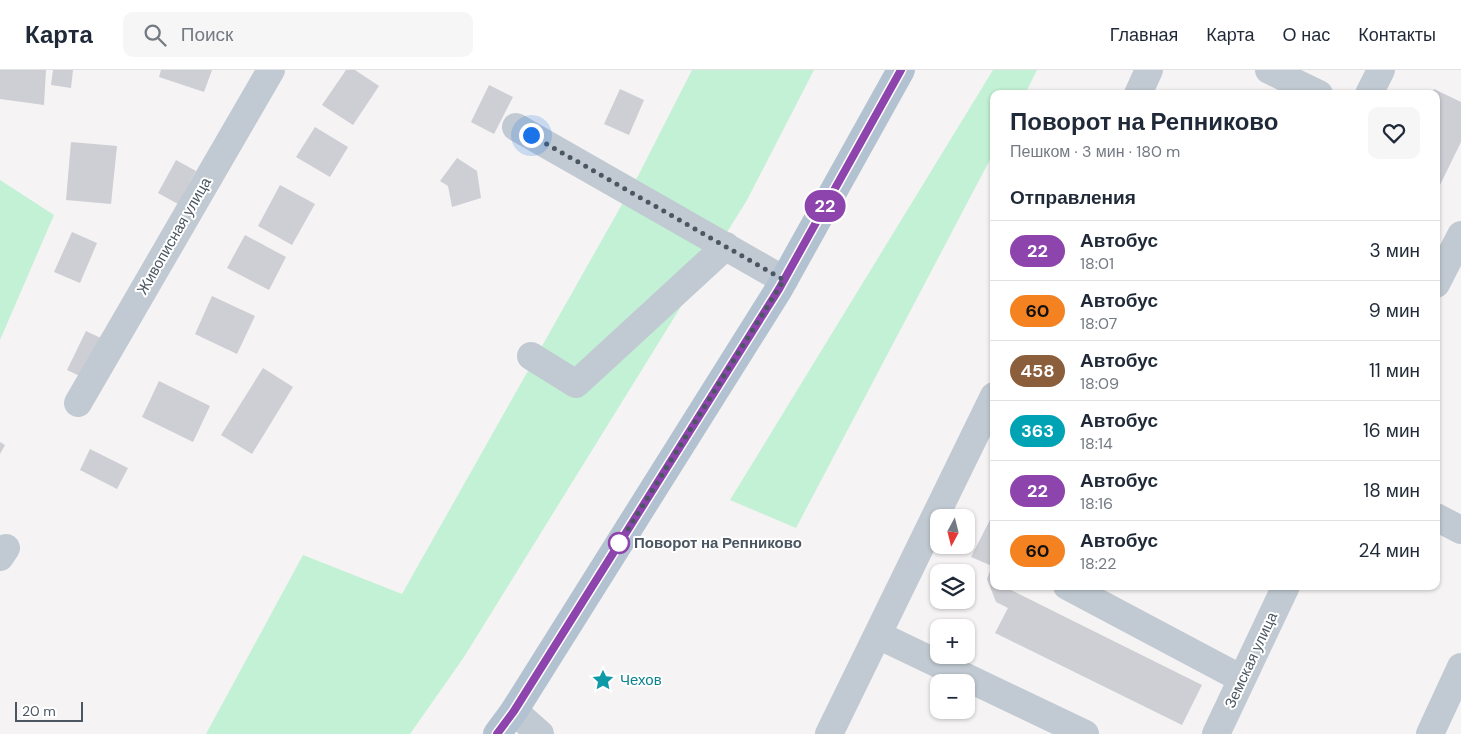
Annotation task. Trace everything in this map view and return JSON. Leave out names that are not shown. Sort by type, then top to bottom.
[{"type":"main road","points":[[497,734],[514,711],[784,280],[901,70]]},
{"type":"street","name":"Живописная улица","points":[[78,403],[271,70]]},
{"type":"street","points":[[1140,90],[1149,70]]},
{"type":"street","points":[[1269,70],[1311,90]]},
{"type":"street","points":[[1371,90],[1381,70]]},
{"type":"street","points":[[516,127],[784,280]]},
{"type":"street","points":[[1447,276],[1461,235]]},
{"type":"street","points":[[532,356],[576,384],[726,246]]},
{"type":"street","points":[[829,734],[990,404]]},
{"type":"street","points":[[1440,519],[1461,530]]},
{"type":"street","points":[[1075,590],[1242,679]]},
{"type":"street","name":"Земская улица","points":[[1216,734],[1284,590]]},
{"type":"street","points":[[878,635],[1085,734]]},
{"type":"street","points":[[1430,734],[1461,667]]},
{"type":"street","points":[[514,711],[540,734]]},
{"type":"green space","points":[[692,70],[814,70],[747,200],[464,657],[410,734],[206,734],[303,555],[402,594],[638,176]]},
{"type":"green space","points":[[993,70],[1037,70],[1027,90],[990,90],[990,160],[796,528],[730,500]]},
{"type":"green space","points":[[0,180],[54,215],[0,340]]},
{"type":"building","points":[[0,70],[46,70],[44,105],[0,99]]},
{"type":"building","points":[[53,70],[73,70],[71,88],[51,85]]},
{"type":"building","points":[[161,70],[212,70],[204,92],[159,77]]},
{"type":"building","points":[[346,70],[355,70],[379,86],[353,125],[322,105]]},
{"type":"building","points":[[489,85],[513,97],[494,134],[471,122]]},
{"type":"building","points":[[620,89],[644,100],[629,135],[604,124]]},
{"type":"building","points":[[1440,92],[1461,102],[1461,142],[1440,185]]},
{"type":"building","points":[[315,127],[348,147],[330,177],[296,157]]},
{"type":"building","points":[[71,142],[117,146],[111,204],[66,200]]},
{"type":"building","points":[[457,158],[477,171],[481,198],[452,207],[448,186],[440,181]]},
{"type":"building","points":[[176,160],[196,171],[178,204],[158,193]]},
{"type":"building","points":[[280,185],[315,204],[292,245],[258,226]]},
{"type":"building","points":[[72,232],[97,243],[80,283],[54,272]]},
{"type":"building","points":[[245,235],[286,257],[269,290],[227,268]]},
{"type":"building","points":[[212,296],[255,316],[237,354],[195,334]]},
{"type":"building","points":[[86,331],[105,340],[86,379],[67,370]]},
{"type":"building","points":[[263,368],[293,387],[252,454],[221,435]]},
{"type":"building","points":[[159,381],[210,406],[193,442],[142,417]]},
{"type":"building","points":[[0,442],[5,445],[0,454]]},
{"type":"building","points":[[90,449],[128,468],[117,489],[80,470]]},
{"type":"building","points":[[990,520],[990,565],[971,557],[975,554],[975,549]]},
{"type":"building","points":[[990,571],[990,587],[987,579]]},
{"type":"building","points":[[991,590],[1011,590],[1202,685],[1182,725],[995,633],[1008,608],[996,602]]},
{"type":"bus line","name":"22","points":[[497,734],[514,711],[779,289],[901,70]]},
{"type":"place","name":"Поворот на Репниково","points":[[619,543]]},
{"type":"place","name":"Чехов","points":[[603,680]]},
{"type":"route","points":[[531,135],[784,280],[618,545],[619,543]]}]
